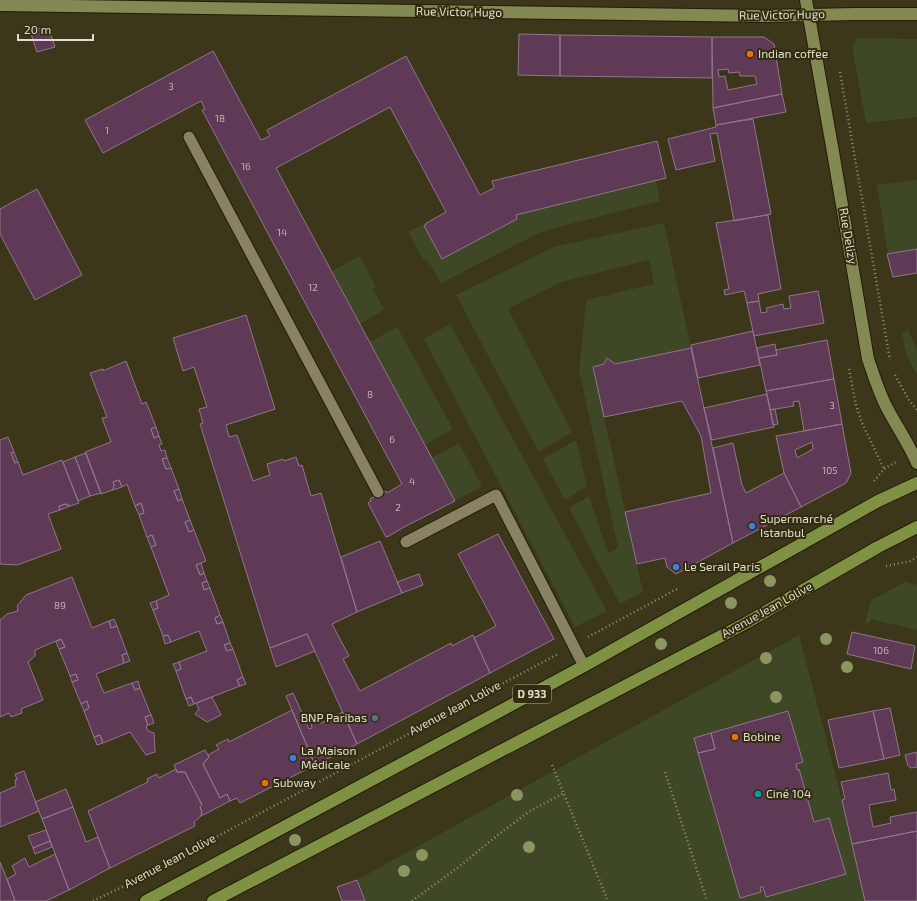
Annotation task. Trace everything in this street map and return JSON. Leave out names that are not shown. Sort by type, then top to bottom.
[{"type":"main road","name":"Avenue Jean Lolive","points":[[146,901],[584,666],[859,512],[917,483]]},
{"type":"main road","name":"Avenue Jean Lolive","points":[[213,901],[739,626],[878,547],[917,527]]},
{"type":"street","name":"Rue Delizy","points":[[806,0],[868,359],[876,384],[887,408],[915,458]]},
{"type":"street","name":"Rue Victor Hugo","points":[[0,5],[724,15],[917,14]]},
{"type":"lane","points":[[189,137],[378,492]]},
{"type":"lane","points":[[406,542],[496,495],[584,666]]},
{"type":"path","points":[[840,70],[890,360]]},
{"type":"path","points":[[895,374],[909,400],[917,410]]},
{"type":"path","points":[[872,484],[876,477],[884,469],[915,458]]},
{"type":"path","name":"Avenue Jean Lolive","points":[[93,901],[149,873],[684,586]]},
{"type":"path","points":[[552,765],[608,901]]},
{"type":"path","points":[[665,772],[707,901]]},
{"type":"path","points":[[412,901],[460,866],[499,834],[530,812],[564,793]]},
{"type":"green space","points":[[857,38],[917,39],[917,117],[866,123],[852,47]]},
{"type":"green space","points":[[917,180],[917,249],[888,254],[877,185]]},
{"type":"green space","points":[[656,181],[660,201],[543,231],[441,283],[427,259],[423,260],[408,231],[425,224],[516,215]]},
{"type":"green space","points":[[664,223],[691,348],[615,364],[607,358],[604,364],[593,367],[643,592],[620,604],[569,508],[589,496],[608,553],[618,548],[579,370],[586,300],[654,284],[649,260],[561,282],[508,309],[572,432],[539,452],[456,295],[553,247]]},
{"type":"green space","points":[[360,256],[376,287],[373,289],[384,310],[360,324],[332,271]]},
{"type":"green space","points":[[450,324],[607,611],[575,627],[424,339]]},
{"type":"green space","points":[[397,327],[453,429],[425,445],[370,342]]},
{"type":"green space","points":[[908,329],[917,350],[917,374],[907,357],[902,334]]},
{"type":"green space","points":[[576,440],[587,486],[565,500],[543,459]]},
{"type":"green space","points":[[459,443],[482,486],[455,501],[432,458]]},
{"type":"green space","points":[[905,582],[917,585],[917,630],[871,619],[869,623],[865,623],[871,600]]},
{"type":"green space","points":[[799,635],[842,800],[865,901],[365,901],[357,880]]},
{"type":"building","points":[[29,28],[49,29],[55,47],[37,52]]},
{"type":"building","points":[[519,34],[560,35],[560,76],[518,75]]},
{"type":"building","points":[[560,35],[712,37],[712,78],[560,76]]},
{"type":"building","points":[[712,37],[764,37],[774,44],[782,94],[713,108]],"holes":[[[728,69],[729,73],[739,72],[740,76],[755,76],[757,84],[728,90],[725,76],[719,77],[718,70]]]},
{"type":"building","points":[[213,51],[261,140],[270,136],[267,130],[406,56],[480,195],[494,188],[492,181],[657,141],[666,178],[516,215],[517,219],[442,259],[424,226],[446,212],[390,107],[276,168],[455,501],[389,536],[386,537],[368,503],[371,501],[370,499],[386,491],[387,493],[402,484],[202,110],[205,109],[201,101],[103,153],[85,120]]},
{"type":"building","points":[[782,94],[786,112],[716,125],[713,108]]},
{"type":"building","points":[[753,119],[771,214],[734,221],[717,133],[710,134],[715,161],[676,170],[668,139],[716,127],[716,125]]},
{"type":"building","points":[[37,189],[82,275],[35,300],[0,234],[0,209]]},
{"type":"building","points":[[768,215],[781,289],[758,294],[759,301],[747,303],[744,291],[725,295],[724,290],[729,289],[716,223]]},
{"type":"building","points":[[917,249],[917,273],[893,277],[887,254]]},
{"type":"building","points":[[818,291],[824,323],[754,336],[747,303],[759,301],[761,313],[767,312],[766,308],[783,304],[784,309],[791,308],[789,296]]},
{"type":"building","points":[[246,315],[275,409],[226,425],[229,437],[237,435],[253,481],[270,475],[267,464],[296,457],[299,466],[302,465],[311,496],[321,493],[357,612],[332,624],[349,656],[343,659],[360,691],[451,643],[452,646],[473,635],[490,673],[357,744],[307,634],[270,648],[200,424],[203,423],[199,409],[207,407],[194,367],[183,371],[173,338]]},
{"type":"building","points":[[753,331],[760,365],[698,378],[691,345]]},
{"type":"building","points":[[827,340],[834,379],[766,391],[759,358],[777,355],[776,350]]},
{"type":"building","points":[[775,344],[777,355],[759,358],[757,348]]},
{"type":"building","points":[[691,348],[733,543],[676,574],[667,567],[665,558],[637,564],[625,512],[711,493],[701,436],[682,401],[604,417],[593,367],[604,364],[607,358],[615,364]]},
{"type":"building","points":[[126,361],[142,404],[146,402],[156,427],[151,429],[154,438],[159,436],[162,444],[159,445],[161,451],[165,450],[167,458],[162,459],[166,469],[171,468],[179,489],[174,491],[178,501],[182,499],[190,520],[185,522],[189,532],[194,530],[206,561],[196,565],[200,575],[204,573],[207,581],[202,583],[204,590],[210,588],[220,615],[215,618],[217,624],[223,622],[230,643],[224,645],[227,651],[233,649],[243,677],[237,680],[240,686],[194,704],[191,697],[186,699],[176,671],[181,669],[179,662],[207,651],[199,631],[171,642],[168,635],[163,636],[153,610],[158,608],[156,601],[169,595],[151,547],[156,545],[152,535],[147,537],[139,515],[144,513],[141,503],[135,506],[127,484],[122,487],[119,480],[113,482],[113,490],[101,494],[85,452],[111,442],[102,418],[107,417],[90,373],[103,369],[103,371]]},
{"type":"building","points":[[834,379],[842,424],[804,431],[799,401],[793,402],[794,406],[770,410],[766,391]]},
{"type":"building","points":[[767,394],[774,427],[712,440],[704,408]]},
{"type":"building","points":[[775,409],[778,424],[773,425],[770,410]]},
{"type":"building","points":[[842,424],[851,473],[846,483],[801,507],[784,473],[776,436]],"holes":[[[812,442],[813,449],[797,458],[795,450]]]},
{"type":"building","points":[[156,427],[159,436],[154,438],[151,429]]},
{"type":"building","points":[[8,437],[14,452],[11,453],[15,463],[18,462],[23,475],[62,460],[79,503],[70,506],[66,504],[59,506],[60,510],[48,514],[61,549],[17,565],[0,564],[0,440]]},
{"type":"building","points":[[733,443],[742,485],[746,493],[784,473],[801,507],[733,543],[713,448]]},
{"type":"building","points":[[14,452],[18,462],[15,463],[11,453]]},
{"type":"building","points":[[86,453],[101,493],[90,496],[75,457]]},
{"type":"building","points":[[75,457],[90,496],[78,501],[63,462]]},
{"type":"building","points":[[167,458],[171,468],[166,469],[162,459]]},
{"type":"building","points":[[119,480],[122,487],[113,490],[113,482]]},
{"type":"building","points":[[179,489],[182,499],[178,501],[174,491]]},
{"type":"building","points":[[141,503],[144,513],[139,515],[135,506]]},
{"type":"building","points":[[66,504],[70,506],[60,510],[59,506]]},
{"type":"building","points":[[190,520],[194,530],[189,532],[185,522]]},
{"type":"building","points":[[498,534],[554,639],[490,673],[474,638],[496,626],[458,554]]},
{"type":"building","points":[[152,535],[156,545],[151,547],[147,537]]},
{"type":"building","points":[[380,541],[402,593],[357,612],[341,557]]},
{"type":"building","points":[[201,563],[204,573],[200,575],[196,565]]},
{"type":"building","points":[[419,574],[423,585],[402,593],[397,582]]},
{"type":"building","points":[[72,577],[92,628],[109,621],[111,628],[117,626],[127,653],[122,655],[124,663],[96,674],[104,693],[132,683],[135,690],[140,688],[151,715],[145,717],[148,725],[146,726],[148,731],[154,733],[155,752],[146,755],[130,732],[103,743],[100,735],[94,737],[84,711],[89,708],[87,701],[81,704],[72,682],[78,680],[76,674],[70,676],[59,649],[65,647],[61,639],[35,650],[35,656],[28,662],[43,700],[21,709],[22,713],[11,717],[9,713],[0,717],[0,620],[7,614],[18,611],[17,606],[26,595]]},
{"type":"building","points":[[207,581],[210,588],[204,590],[202,583]]},
{"type":"building","points":[[156,601],[158,608],[153,610],[150,603]]},
{"type":"building","points":[[220,615],[223,622],[217,624],[215,618]]},
{"type":"building","points":[[114,619],[117,626],[111,628],[109,621]]},
{"type":"building","points":[[852,632],[915,646],[911,669],[847,654]]},
{"type":"building","points":[[307,634],[315,651],[276,667],[270,648]]},
{"type":"building","points":[[168,635],[171,642],[165,644],[163,636]]},
{"type":"building","points":[[61,639],[65,647],[59,649],[56,642]]},
{"type":"building","points":[[230,643],[233,649],[227,651],[224,645]]},
{"type":"building","points":[[127,653],[130,661],[124,663],[122,655]]},
{"type":"building","points":[[179,662],[181,669],[176,671],[173,664]]},
{"type":"building","points":[[76,674],[78,680],[72,682],[70,676]]},
{"type":"building","points":[[243,677],[246,684],[240,686],[237,680]]},
{"type":"building","points":[[138,681],[140,688],[135,690],[132,683]]},
{"type":"building","points":[[293,693],[309,729],[312,728],[311,723],[317,720],[319,724],[343,712],[357,744],[315,765],[286,696]]},
{"type":"building","points":[[191,697],[194,704],[189,706],[186,699]]},
{"type":"building","points":[[212,697],[221,715],[207,722],[195,714],[199,709],[196,703]]},
{"type":"building","points":[[87,701],[89,708],[84,711],[81,704]]},
{"type":"building","points":[[890,708],[900,755],[884,759],[873,711]]},
{"type":"building","points":[[292,710],[315,765],[240,803],[237,798],[230,801],[227,794],[220,798],[203,764],[209,757],[208,755],[219,749],[216,745],[228,739],[229,742]]},
{"type":"building","name":"Ciné 104","points":[[788,711],[803,762],[796,764],[797,770],[799,769],[814,822],[829,818],[846,874],[766,897],[763,887],[760,887],[761,892],[740,898],[698,753],[715,749],[711,733]]},
{"type":"building","points":[[873,711],[884,759],[839,768],[828,720]]},
{"type":"building","points":[[151,715],[154,723],[148,725],[145,717]]},
{"type":"building","points":[[711,733],[715,749],[698,753],[694,738]]},
{"type":"building","points":[[100,735],[103,743],[97,745],[94,737]]},
{"type":"building","points":[[205,750],[209,757],[203,764],[220,798],[227,794],[230,801],[201,816],[202,812],[200,807],[202,805],[185,772],[177,772],[174,765]]},
{"type":"building","points":[[917,752],[917,767],[911,768],[908,766],[905,755]]},
{"type":"building","points":[[176,769],[177,772],[185,772],[202,805],[200,807],[202,812],[201,816],[194,822],[195,826],[110,868],[88,811],[148,782],[147,779],[157,774],[159,778]]},
{"type":"building","points":[[24,771],[39,811],[0,827],[0,793],[16,786],[15,780],[17,780],[15,774]]},
{"type":"building","points":[[888,773],[891,790],[894,789],[896,800],[869,805],[873,827],[891,823],[890,817],[917,812],[917,831],[852,844],[842,800],[845,799],[841,782]]},
{"type":"building","points":[[66,789],[73,807],[42,819],[35,802]]},
{"type":"building","points":[[73,807],[86,842],[98,837],[110,868],[69,890],[42,819]]},
{"type":"building","points":[[46,830],[50,841],[33,848],[28,836]]},
{"type":"building","points":[[917,831],[917,901],[865,901],[852,844]]},
{"type":"building","points":[[50,841],[52,847],[35,854],[33,848]]},
{"type":"building","points":[[55,854],[69,890],[46,901],[15,901],[7,879],[16,874],[12,866],[25,858],[29,867]]},
{"type":"building","points":[[0,862],[7,879],[15,901],[0,901]]},
{"type":"building","points":[[357,880],[365,901],[342,901],[337,887]]},
{"type":"place","name":"Indian coffee","points":[[750,54]]},
{"type":"place","name":"Supermarché Istanbul","points":[[752,526]]},
{"type":"place","name":"Le Serail Paris","points":[[676,567]]},
{"type":"place","name":"BNP Paribas","points":[[375,718]]},
{"type":"place","name":"Bobine","points":[[735,737]]},
{"type":"place","name":"La Maison Médicale","points":[[293,758]]},
{"type":"place","name":"Subway","points":[[265,783]]},
{"type":"place","name":"Ciné 104","points":[[758,794]]}]
